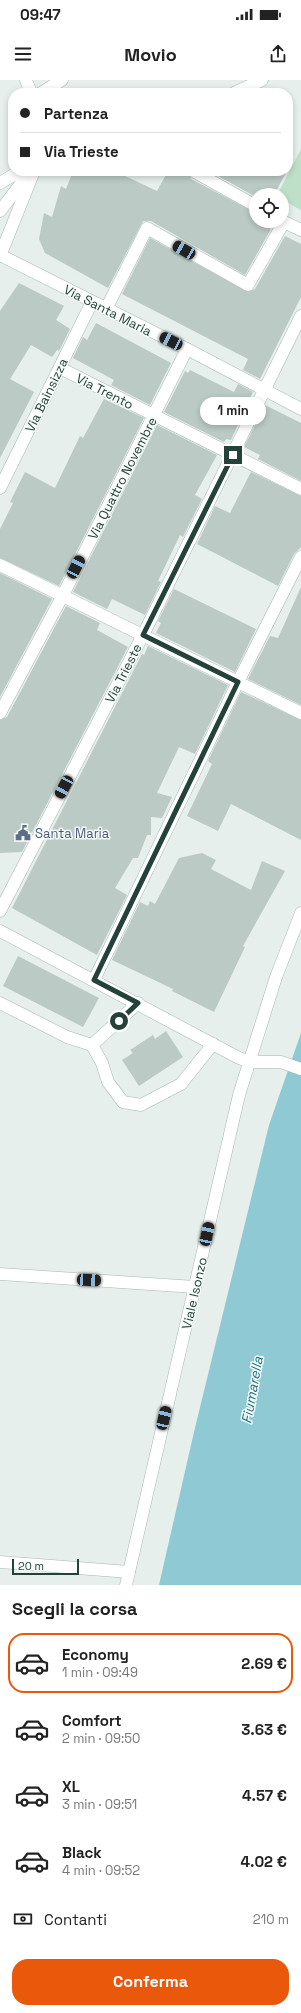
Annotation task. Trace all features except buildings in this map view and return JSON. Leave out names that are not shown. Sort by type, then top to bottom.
[{"type":"street","points":[[49,88],[62,80]]},
{"type":"street","points":[[245,88],[262,80]]},
{"type":"street","points":[[0,183],[12,176]]},
{"type":"street","points":[[0,210],[26,176]]},
{"type":"street","points":[[0,255],[32,176]]},
{"type":"street","points":[[202,176],[249,202]]},
{"type":"street","points":[[289,224],[301,230]]},
{"type":"street","points":[[106,309],[147,228],[248,285],[279,228]]},
{"type":"street","name":"Via Santa Maria","points":[[0,255],[187,349],[301,409]]},
{"type":"street","name":"Via Bainsizza","points":[[0,488],[92,302]]},
{"type":"street","name":"Via Trieste","points":[[0,911],[143,635],[301,316]]},
{"type":"street","name":"Via Quattro Novembre","points":[[0,713],[62,595],[187,349]]},
{"type":"street","name":"Via Trento","points":[[60,368],[301,489]]},
{"type":"street","points":[[94,980],[238,682],[301,557]]},
{"type":"street","points":[[0,565],[301,713]]},
{"type":"street","name":"Viale Isonzo","points":[[126,1585],[239,1096],[276,977],[301,913]]},
{"type":"street","points":[[0,931],[249,1062],[280,1062],[301,1069]]},
{"type":"street","points":[[0,1003],[67,1037],[92,1045],[102,1063],[108,1082],[123,1102],[141,1105],[182,1084],[213,1044]]},
{"type":"street","points":[[92,1045],[138,1003]]},
{"type":"street","points":[[0,1274],[195,1287]]},
{"type":"street","points":[[0,1562],[129,1572]]},
{"type":"green space","points":[[301,149],[301,210],[289,204],[289,188],[281,188],[287,176],[293,176],[293,164]]},
{"type":"water","name":"Fiumarella","points":[[301,1033],[301,1585],[159,1585],[194,1432],[269,1125]]},
{"type":"place","name":"Santa Maria","points":[[23,833]]},
{"type":"route","points":[[119,1021],[138,1003],[94,980],[238,682],[143,635],[233,455]]}]
